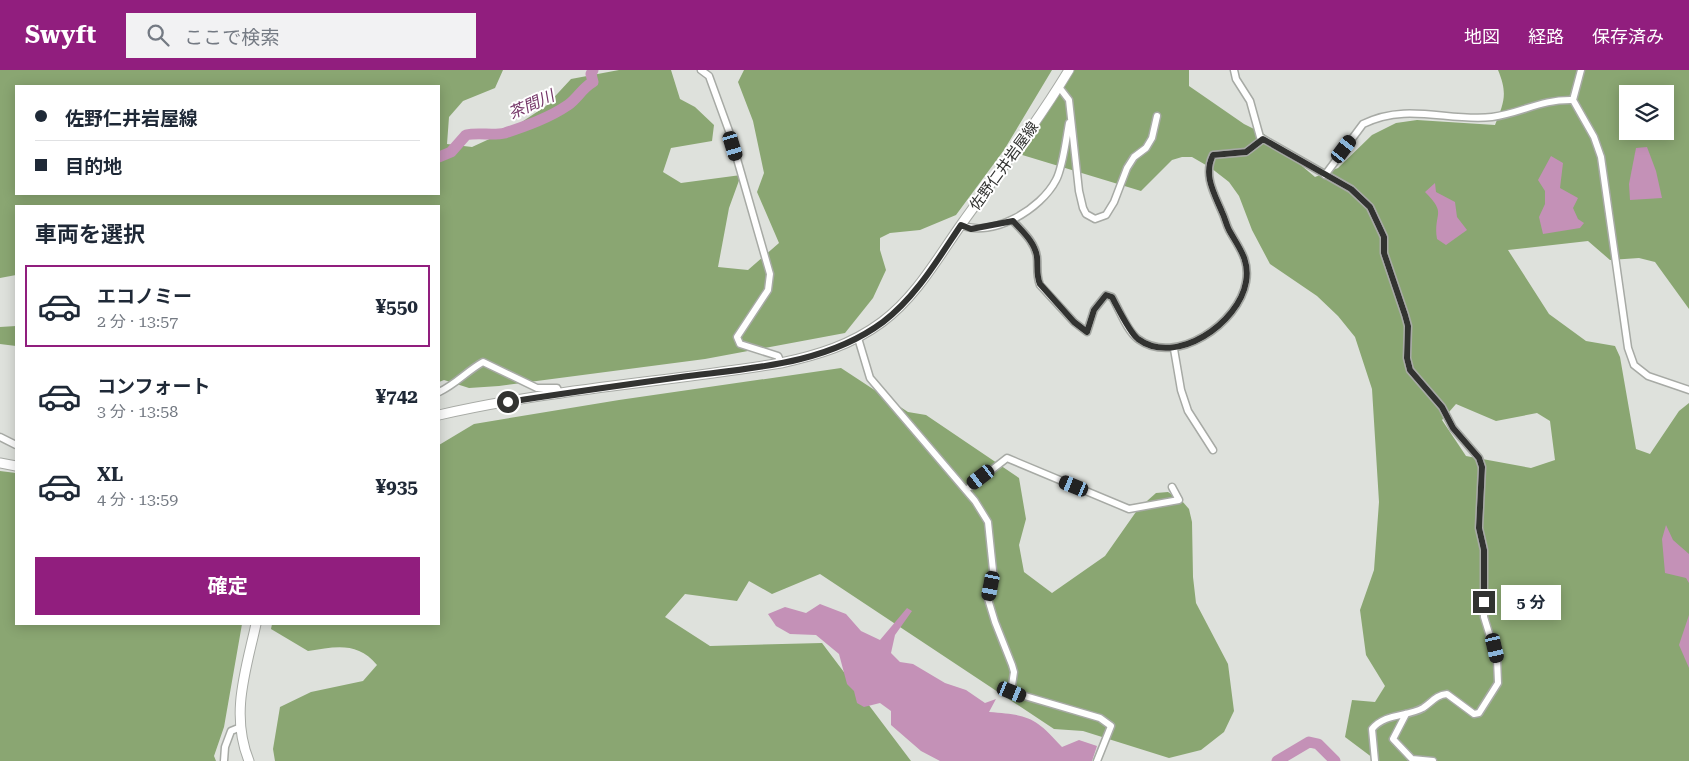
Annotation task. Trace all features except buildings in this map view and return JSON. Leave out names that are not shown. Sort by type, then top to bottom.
[{"type":"main road","name":"佐野仁井岩屋線","points":[[440,415],[474,407],[815,356],[858,338],[884,321],[916,289],[1059,87],[1069,70]]},
{"type":"main road","points":[[0,463],[15,466]]},
{"type":"main road","points":[[248,761],[241,727],[242,680],[256,625]]},
{"type":"street","points":[[701,70],[709,76],[728,131],[770,274],[768,290],[737,337],[740,344],[778,356],[781,362]]},
{"type":"street","points":[[1234,70],[1236,79],[1250,101],[1255,127],[1263,139],[1363,198],[1375,215],[1384,237],[1384,253],[1406,320],[1407,358],[1410,370],[1442,407],[1453,428],[1479,458],[1482,467],[1479,528],[1484,550],[1484,617],[1497,659],[1498,683],[1479,713],[1474,714],[1447,694],[1440,694],[1424,707],[1406,714],[1379,720],[1372,729],[1375,761]]},
{"type":"street","points":[[1581,70],[1573,100],[1594,137],[1601,157],[1624,324],[1634,365],[1648,376],[1689,390]]},
{"type":"street","points":[[1059,87],[1069,100],[1083,208],[1086,214],[1095,220],[1106,215],[1114,202],[1127,168],[1134,157],[1146,148],[1152,138],[1157,116]]},
{"type":"street","points":[[1325,175],[1364,124],[1370,121],[1402,114],[1421,113],[1489,117],[1507,114],[1544,102],[1573,100]]},
{"type":"street","points":[[961,225],[971,229],[1013,221],[1039,202],[1057,180],[1070,117]]},
{"type":"street","points":[[1013,221],[1036,250],[1037,277],[1040,284],[1074,322],[1087,332],[1094,310],[1106,295],[1112,297],[1136,338],[1161,349],[1174,349],[1193,342],[1211,331],[1232,310],[1242,296],[1246,284],[1247,263],[1241,248],[1228,229],[1211,189],[1210,161],[1213,155],[1246,152],[1263,139]]},
{"type":"street","points":[[858,338],[870,378],[966,490],[988,522],[994,580],[988,599],[994,622],[1014,672],[1012,692],[1100,718],[1112,726],[1097,761]]},
{"type":"street","points":[[1174,349],[1183,397],[1188,411],[1213,450]]},
{"type":"street","points":[[440,391],[458,382],[469,370],[483,362],[537,388],[557,388],[560,394]]},
{"type":"street","points":[[0,437],[15,444]]},
{"type":"street","points":[[966,490],[1007,458],[1129,509],[1179,500],[1172,487]]},
{"type":"street","points":[[1406,714],[1393,739],[1412,759],[1433,761]]},
{"type":"street","points":[[224,761],[225,747],[230,730],[241,727]]},
{"type":"green space","points":[[0,70],[503,70],[495,88],[463,101],[449,117],[447,144],[472,147],[511,129],[546,106],[571,79],[619,70],[671,70],[680,99],[695,107],[714,125],[712,141],[671,148],[663,172],[681,183],[741,175],[729,208],[718,267],[748,270],[779,243],[757,192],[764,173],[753,121],[738,82],[744,70],[1052,70],[1004,150],[956,215],[920,230],[890,233],[880,238],[880,250],[886,270],[873,298],[845,333],[705,359],[499,386],[469,388],[444,380],[440,382],[440,205],[15,205],[15,275],[0,278]]},
{"type":"green space","points":[[1074,70],[1189,70],[1189,86],[1244,124],[1264,134],[1315,177],[1338,168],[1372,135],[1396,123],[1417,120],[1495,125],[1504,98],[1503,85],[1498,70],[1689,70],[1689,309],[1655,262],[1639,258],[1610,260],[1588,241],[1508,250],[1549,314],[1586,341],[1615,346],[1620,357],[1636,449],[1650,454],[1679,411],[1689,403],[1689,761],[1377,761],[1345,737],[1352,700],[1375,702],[1385,686],[1366,655],[1360,610],[1374,570],[1379,502],[1372,389],[1355,337],[1338,316],[1317,296],[1270,264],[1252,230],[1239,196],[1229,182],[1211,168],[1192,157],[1172,160],[1141,191],[1019,154]],"holes":[[[1456,404],[1496,421],[1537,413],[1550,421],[1555,460],[1531,468],[1466,456],[1442,420]]]},
{"type":"green space","points":[[15,326],[15,346],[0,344],[0,327]]},
{"type":"green space","points":[[841,368],[908,412],[926,415],[1019,478],[1026,519],[1019,545],[1024,572],[1052,593],[1105,556],[1138,509],[1156,493],[1168,492],[1182,501],[1189,509],[1192,522],[1193,577],[1196,603],[1228,664],[1234,711],[1224,732],[1201,750],[1169,758],[1083,731],[1054,729],[820,574],[772,594],[749,581],[737,601],[685,594],[665,617],[710,646],[822,643],[911,761],[275,761],[273,749],[280,707],[311,692],[363,681],[377,665],[362,652],[353,649],[336,647],[308,651],[271,629],[272,625],[440,625],[440,444],[474,424],[619,400]]},
{"type":"green space","points":[[0,471],[15,473],[15,625],[242,625],[224,727],[214,756],[216,761],[0,761]]},
{"type":"shaded area","points":[[1647,147],[1656,171],[1662,198],[1630,200],[1629,184],[1636,148]]},
{"type":"shaded area","points":[[1551,156],[1563,163],[1560,188],[1578,198],[1573,208],[1578,219],[1584,223],[1580,228],[1543,234],[1539,217],[1545,204],[1545,191],[1538,180]]},
{"type":"shaded area","points":[[1435,183],[1436,192],[1455,202],[1457,217],[1467,230],[1446,245],[1437,239],[1438,210],[1425,192]]},
{"type":"shaded area","points":[[1666,525],[1673,540],[1689,554],[1689,583],[1686,578],[1665,573],[1662,539]]},
{"type":"shaded area","points":[[820,604],[846,614],[861,631],[880,640],[907,608],[912,611],[895,635],[891,653],[900,662],[913,664],[945,683],[966,690],[985,703],[996,699],[989,712],[1023,716],[1030,719],[1045,729],[1062,747],[1079,740],[1097,746],[1092,761],[940,761],[921,751],[891,725],[891,711],[880,703],[864,707],[857,703],[854,691],[847,684],[839,654],[816,635],[790,634],[776,626],[768,614],[785,607],[806,613]]},
{"type":"shaded area","points":[[1689,615],[1689,668],[1679,645]]},
{"type":"waterway","name":"茶間川","points":[[440,157],[451,152],[466,135],[505,133],[561,110],[593,82],[591,74],[593,70]]},
{"type":"waterway","points":[[1277,761],[1309,742],[1318,744],[1335,761]]},
{"type":"route","points":[[508,402],[745,369],[815,356],[830,351],[858,338],[884,321],[895,311],[916,289],[961,225],[971,229],[1013,221],[1036,250],[1037,277],[1040,284],[1074,322],[1087,332],[1094,310],[1106,295],[1112,297],[1136,338],[1145,344],[1161,349],[1178,348],[1193,342],[1220,323],[1242,296],[1246,284],[1247,263],[1241,248],[1228,229],[1223,213],[1211,189],[1209,176],[1210,161],[1213,155],[1246,152],[1263,139],[1281,151],[1351,189],[1363,198],[1379,224],[1384,237],[1384,253],[1396,284],[1408,326],[1407,358],[1410,370],[1442,407],[1453,428],[1479,458],[1482,467],[1479,528],[1484,550],[1484,602]]}]
